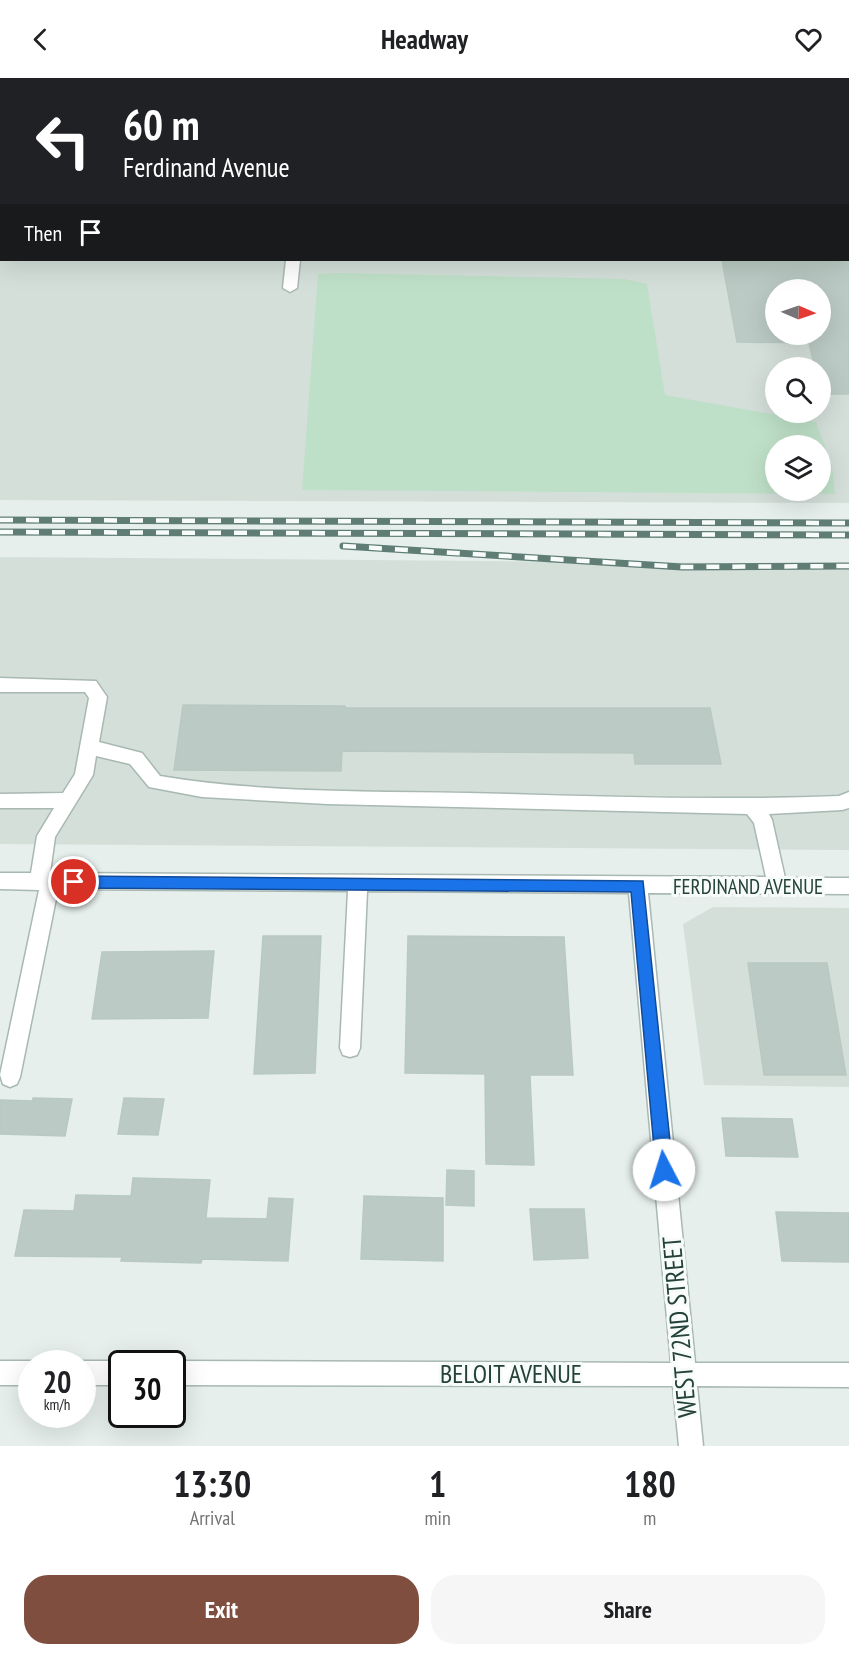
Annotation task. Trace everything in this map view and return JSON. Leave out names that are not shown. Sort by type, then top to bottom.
[{"type":"street","points":[[290,288],[292,261]]},
{"type":"street","points":[[0,685],[90,686],[98,697],[84,775],[46,836],[44,882],[10,1077]]},
{"type":"street","points":[[89,747],[136,758],[155,782],[202,790],[327,797],[752,807],[842,803],[849,799]]},
{"type":"street","points":[[0,801],[68,800]]},
{"type":"street","points":[[752,807],[763,820],[777,886]]},
{"type":"street","name":"FERDINAND AVENUE","points":[[0,881],[849,886]]},
{"type":"street","points":[[350,1048],[358,884]]},
{"type":"street","name":"WEST 72ND STREET","points":[[638,886],[690,1446]]},
{"type":"street","points":[[0,1373],[18,1373]]},
{"type":"street","name":"BELOIT AVENUE","points":[[186,1373],[849,1375]]},
{"type":"shaded area","points":[[0,261],[849,261],[849,503],[0,500]]},
{"type":"shaded area","points":[[0,557],[849,564],[849,850],[0,844]]},
{"type":"shaded area","points":[[713,907],[849,908],[849,1087],[704,1085],[683,924]]},
{"type":"green space","points":[[318,274],[625,279],[647,284],[665,395],[765,413],[765,423],[816,423],[821,435],[765,435],[765,493],[302,490]]},
{"type":"green space","points":[[831,463],[832,466],[835,494],[831,494]]},
{"type":"building","points":[[722,261],[849,261],[849,394],[831,394],[831,357],[812,357],[809,345],[831,345],[831,279],[765,279],[765,342],[737,342]]},
{"type":"building","points":[[183,705],[345,706],[345,708],[710,708],[721,764],[635,764],[634,753],[342,751],[341,771],[174,770]]},
{"type":"building","points":[[263,936],[321,936],[315,1073],[254,1074]]},
{"type":"building","points":[[408,936],[564,937],[573,1075],[530,1075],[534,1165],[486,1164],[485,1074],[405,1073]]},
{"type":"building","points":[[214,951],[208,1018],[92,1019],[102,952]]},
{"type":"building","points":[[748,963],[827,963],[846,1075],[764,1075]]},
{"type":"building","points":[[33,1098],[72,1099],[65,1136],[0,1134],[0,1100],[33,1101]]},
{"type":"building","points":[[124,1098],[164,1099],[158,1135],[118,1134]]},
{"type":"building","points":[[722,1118],[792,1119],[798,1157],[726,1156]]},
{"type":"building","points":[[447,1170],[474,1171],[474,1206],[446,1205]]},
{"type":"building","points":[[133,1178],[210,1180],[206,1218],[267,1219],[269,1198],[293,1199],[288,1261],[202,1259],[201,1263],[121,1261],[122,1257],[15,1256],[24,1210],[74,1211],[76,1195],[131,1196]]},
{"type":"building","points":[[364,1196],[443,1198],[443,1261],[361,1259]]},
{"type":"building","points":[[530,1209],[584,1209],[588,1258],[534,1260]]},
{"type":"building","points":[[776,1212],[849,1213],[849,1262],[782,1261]]},
{"type":"railway","points":[[0,520],[849,523]]},
{"type":"railway","points":[[0,532],[849,535]]},
{"type":"railway","points":[[343,546],[682,567],[849,566]]},
{"type":"route","points":[[74,882],[638,886],[664,1170]]}]
